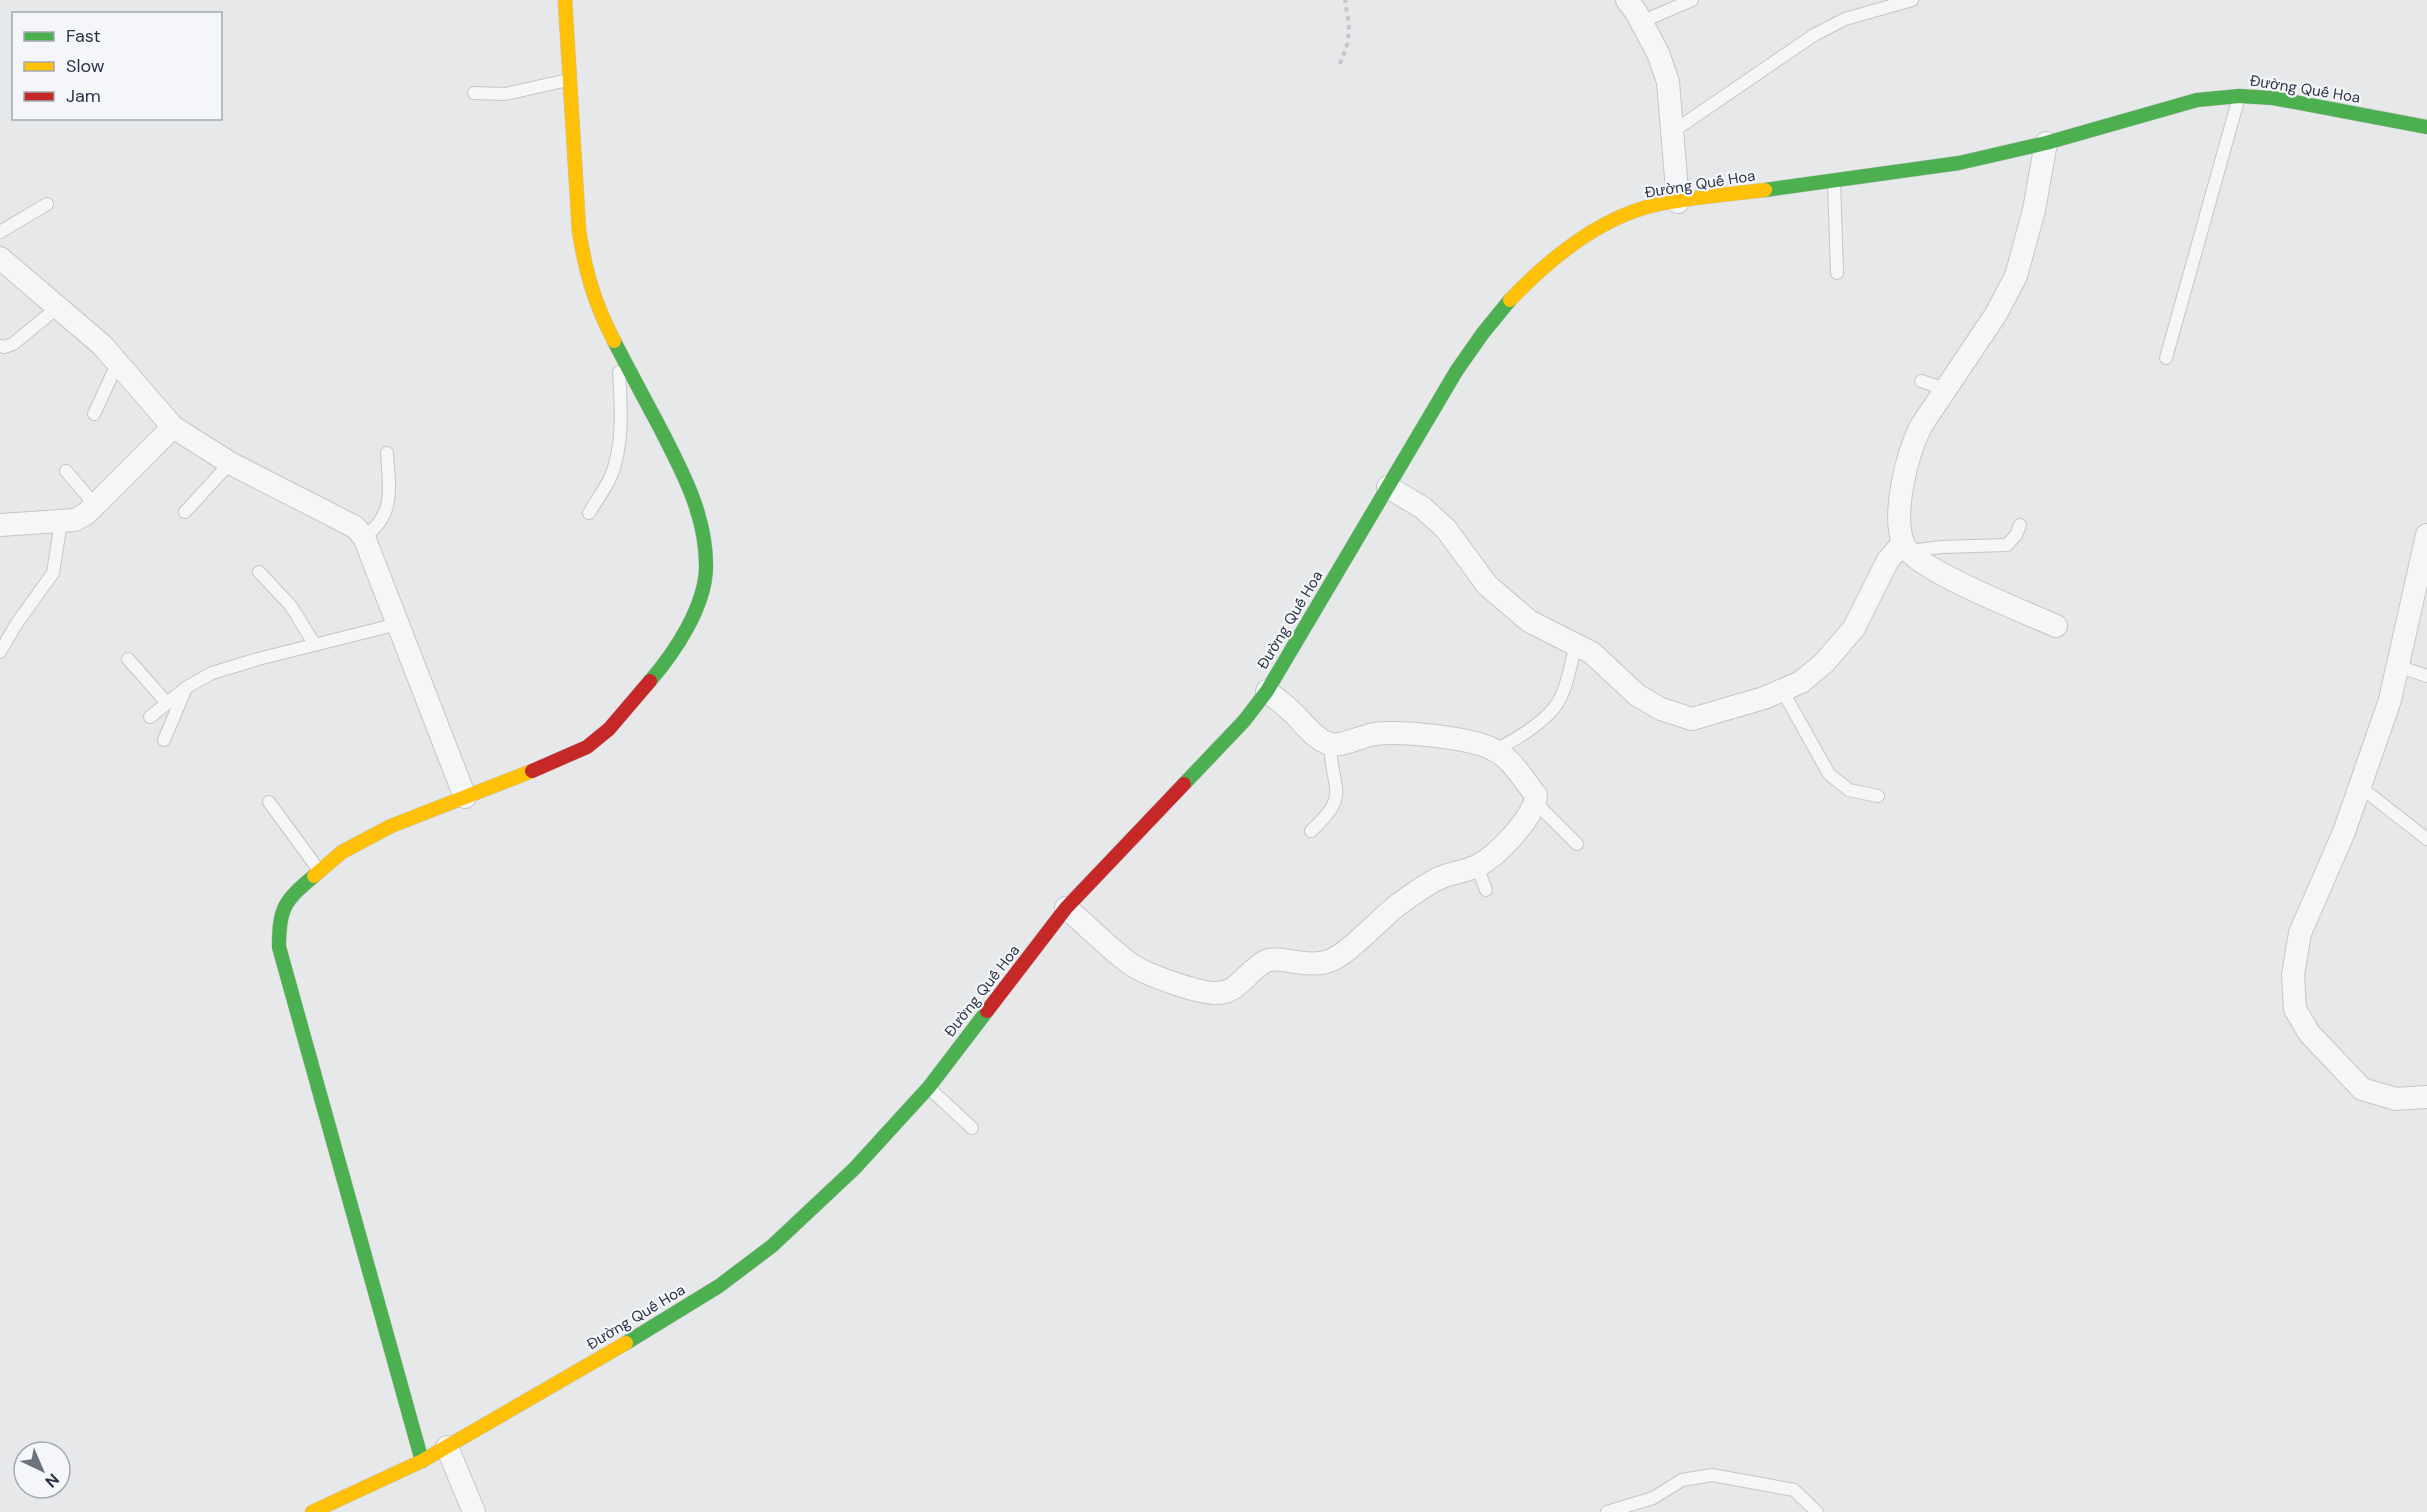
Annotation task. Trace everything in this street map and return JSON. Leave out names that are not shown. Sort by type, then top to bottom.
[{"type":"street","points":[[422,1461],[279,947],[279,921],[291,895],[342,852],[391,826],[560,760],[587,747],[609,729],[670,658],[696,610],[706,570],[704,535],[689,485],[597,308],[585,269],[579,231],[565,0]]},
{"type":"street","points":[[1627,0],[1658,53],[1668,82],[1678,202]]},
{"type":"street","name":"Đường Quế Hoa","points":[[312,1512],[422,1461],[653,1328],[728,1280],[772,1246],[854,1169],[929,1087],[1066,908],[1230,737],[1267,691],[1429,414],[1475,340],[1506,302],[1540,269],[1576,243],[1621,216],[1659,204],[1959,163],[2046,143],[2197,100],[2239,96],[2273,98],[2427,126]]},
{"type":"street","points":[[2046,143],[2034,210],[2016,276],[1996,315],[1945,389],[1913,442],[1901,489],[1900,517],[1906,548],[1919,561],[1953,580],[2056,626]]},
{"type":"street","points":[[0,258],[102,345],[173,427],[230,464],[355,527],[364,537],[465,797]]},
{"type":"street","points":[[0,525],[75,520],[95,505],[173,427]]},
{"type":"street","points":[[1388,487],[1423,508],[1446,529],[1487,585],[1529,621],[1592,653],[1637,695],[1661,709],[1692,719],[1764,698],[1801,682],[1824,663],[1854,628],[1888,560],[1906,548]]},
{"type":"street","points":[[2427,536],[2390,700],[2344,832],[2300,933],[2293,975],[2295,1009],[2315,1040],[2362,1089],[2396,1099],[2427,1097]]},
{"type":"street","points":[[1066,908],[1133,965],[1184,985],[1214,993],[1232,991],[1267,961],[1277,959],[1300,964],[1329,961],[1346,950],[1382,917],[1412,896],[1440,878],[1477,866],[1498,851],[1531,814],[1536,803],[1536,795],[1507,759],[1496,750],[1478,744],[1423,734],[1395,732],[1372,734],[1338,745],[1330,745],[1312,733],[1292,711],[1267,691]]},
{"type":"street","points":[[447,1447],[474,1512]]},
{"type":"lane","points":[[1641,22],[1692,0]]},
{"type":"lane","points":[[1672,132],[1814,35],[1845,19],[1912,0]]},
{"type":"lane","points":[[474,93],[504,94],[570,80]]},
{"type":"lane","points":[[2166,358],[2239,96]]},
{"type":"lane","points":[[1834,180],[1837,273]]},
{"type":"lane","points":[[0,232],[47,204]]},
{"type":"lane","points":[[0,346],[13,344],[58,307]]},
{"type":"lane","points":[[590,513],[611,476],[617,454],[620,404],[617,347]]},
{"type":"lane","points":[[94,414],[117,364]]},
{"type":"lane","points":[[1921,381],[1945,389]]},
{"type":"lane","points":[[364,537],[378,527],[387,511],[387,453]]},
{"type":"lane","points":[[185,512],[230,464]]},
{"type":"lane","points":[[66,471],[95,505]]},
{"type":"lane","points":[[0,652],[23,614],[53,573],[61,522]]},
{"type":"lane","points":[[1906,548],[2007,545],[2016,535],[2020,525]]},
{"type":"lane","points":[[259,572],[291,606],[315,645]]},
{"type":"lane","points":[[150,717],[187,687],[212,673],[398,624]]},
{"type":"lane","points":[[1496,750],[1531,728],[1555,707],[1564,688],[1575,645]]},
{"type":"lane","points":[[128,659],[166,702]]},
{"type":"lane","points":[[2398,666],[2427,676]]},
{"type":"lane","points":[[164,740],[187,687]]},
{"type":"lane","points":[[1782,690],[1829,774],[1849,790],[1878,796]]},
{"type":"lane","points":[[1311,831],[1331,813],[1338,796],[1331,763],[1330,745]]},
{"type":"lane","points":[[2359,786],[2427,839]]},
{"type":"lane","points":[[269,802],[318,870]]},
{"type":"lane","points":[[1536,803],[1577,844]]},
{"type":"lane","points":[[1477,866],[1486,890]]},
{"type":"lane","points":[[929,1087],[972,1128]]},
{"type":"lane","points":[[1606,1512],[1653,1498],[1682,1480],[1712,1475],[1794,1490],[1817,1512]]},
{"type":"path","points":[[1340,64],[1348,42],[1349,24],[1345,0]]},
{"type":"traffic: fast","points":[[1765,190],[1959,163],[2046,143],[2197,100],[2239,96],[2273,98],[2427,127]]},
{"type":"traffic: fast","points":[[1184,784],[1244,721],[1267,691],[1457,370],[1510,300]]},
{"type":"traffic: fast","points":[[614,341],[684,477],[698,512],[705,549],[704,583],[694,613],[669,657],[650,681]]},
{"type":"traffic: fast","points":[[314,876],[296,892],[285,906],[280,923],[279,947],[422,1461]]},
{"type":"traffic: fast","points":[[626,1343],[719,1286],[772,1246],[854,1169],[929,1087],[987,1011]]},
{"type":"traffic: slow","points":[[565,0],[579,231],[592,288],[614,341]]},
{"type":"traffic: slow","points":[[1510,300],[1559,254],[1617,218],[1659,204],[1765,190]]},
{"type":"traffic: slow","points":[[314,876],[342,852],[391,826],[532,771]]},
{"type":"traffic: slow","points":[[312,1512],[422,1461],[626,1343]]},
{"type":"traffic: jam","points":[[532,771],[587,747],[609,729],[650,681]]},
{"type":"traffic: jam","points":[[987,1011],[1066,908],[1184,784]]}]
